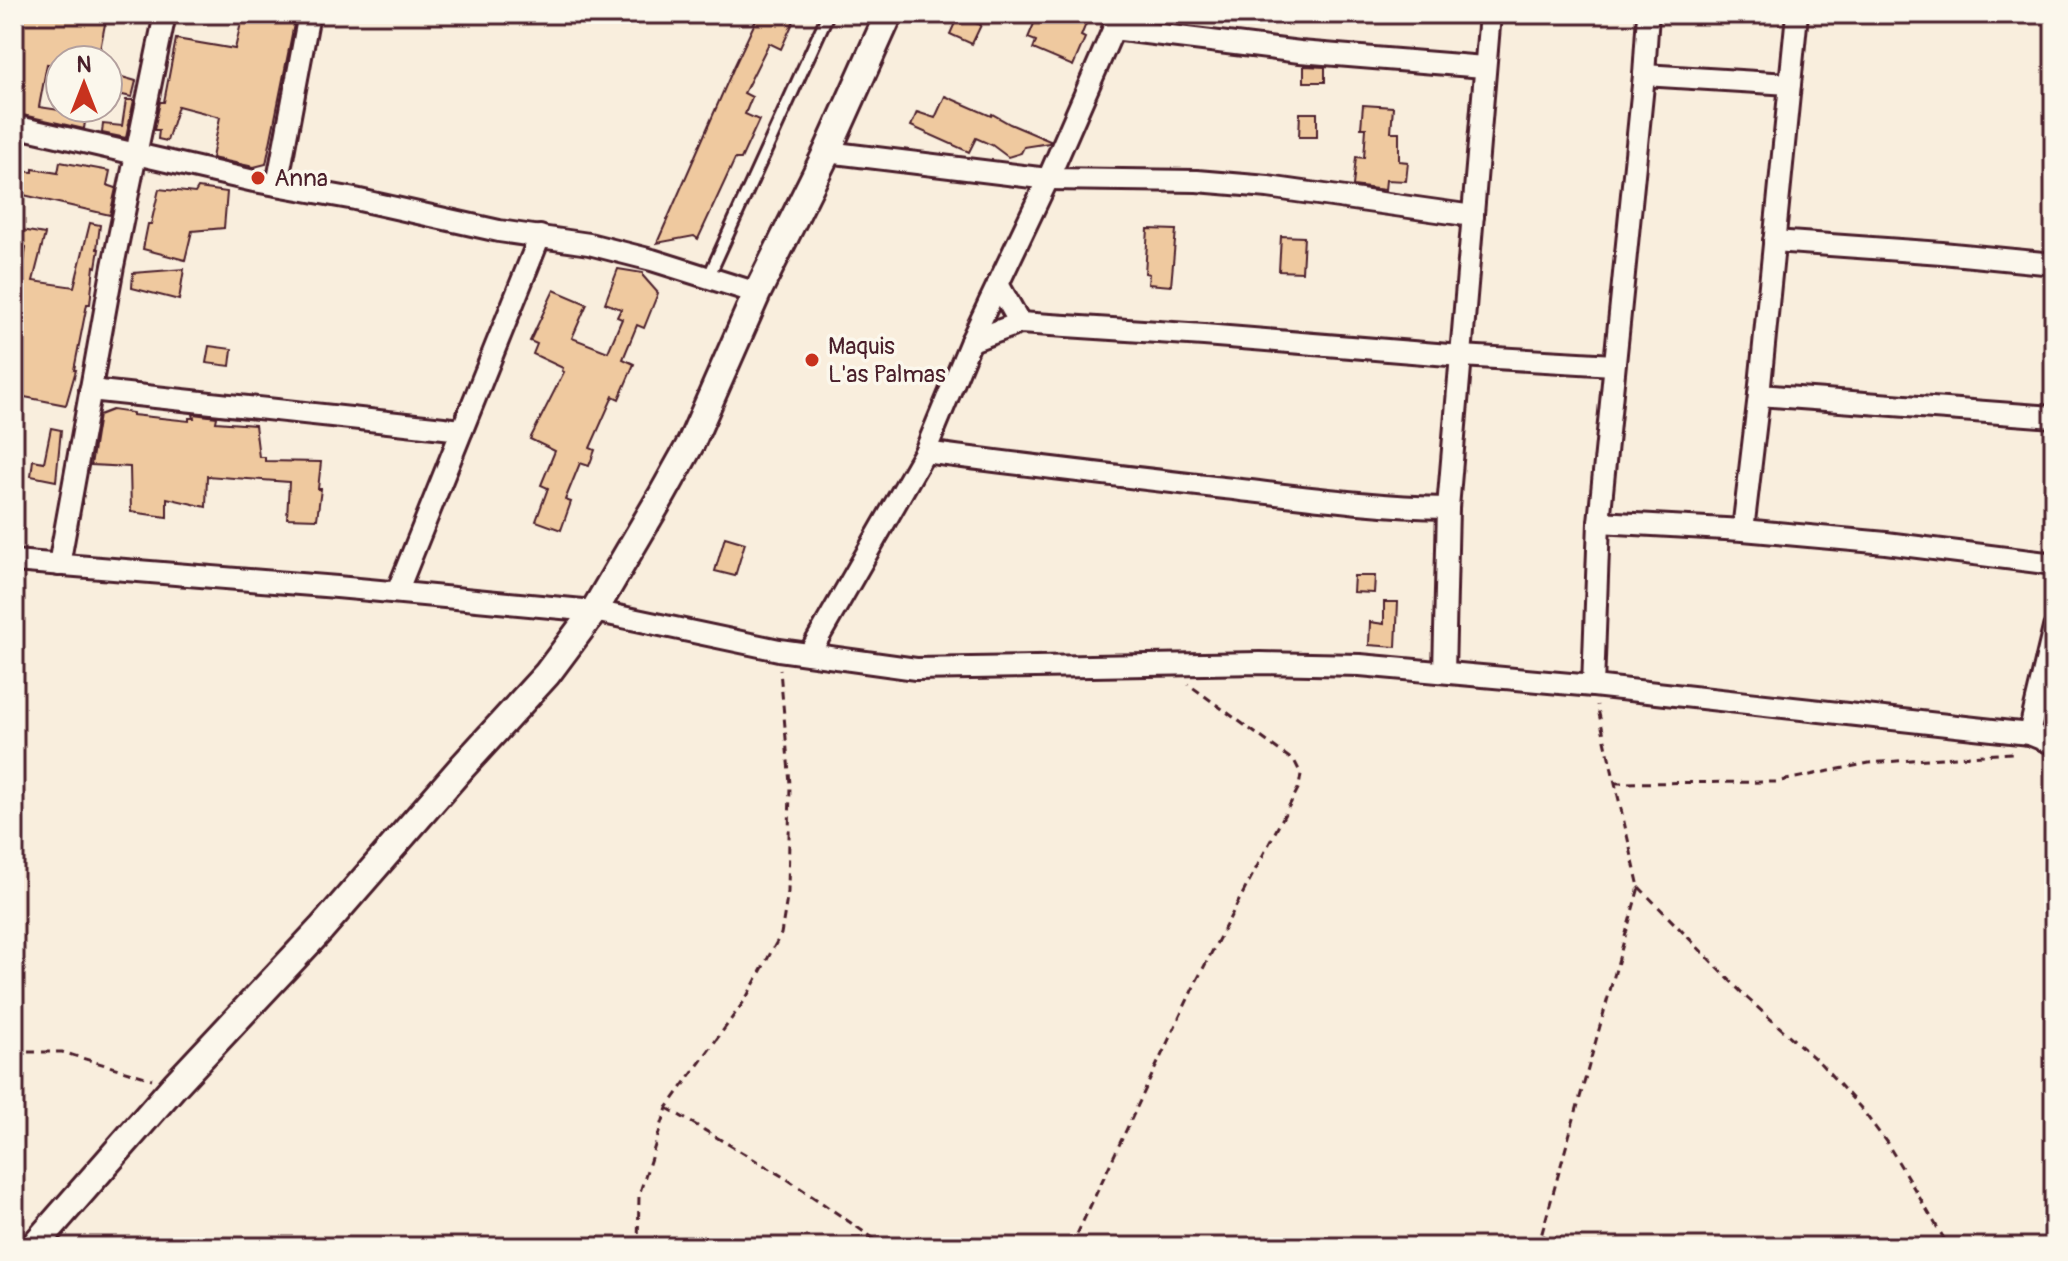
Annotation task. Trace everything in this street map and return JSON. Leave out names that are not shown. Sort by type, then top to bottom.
[{"type":"street","points":[[59,565],[90,390],[165,14]]},
{"type":"street","points":[[277,185],[309,14]]},
{"type":"street","points":[[33,1247],[175,1085],[267,988],[547,674],[594,611],[691,443],[757,293],[827,152],[889,14]]},
{"type":"street","points":[[1444,672],[1448,508],[1490,14]]},
{"type":"street","points":[[1593,686],[1599,522],[1648,14]]},
{"type":"street","points":[[1743,530],[1797,14]]},
{"type":"street","points":[[809,654],[925,452],[971,341],[1048,179],[1116,22],[1300,52],[1484,67]]},
{"type":"street","points":[[1644,75],[1790,84]]},
{"type":"street","points":[[14,126],[499,231],[589,244],[757,293]]},
{"type":"street","points":[[827,152],[1048,179],[1197,181],[1268,187],[1473,216]]},
{"type":"street","points":[[397,592],[540,236]]},
{"type":"street","points":[[1774,241],[2054,264]]},
{"type":"street","points":[[998,284],[1020,323]]},
{"type":"street","points":[[971,341],[1020,323],[1614,365]]},
{"type":"street","points":[[90,390],[462,430]]},
{"type":"street","points":[[1759,395],[2054,417]]},
{"type":"street","points":[[925,452],[1328,500],[1395,507],[1448,508]]},
{"type":"street","points":[[1599,522],[1743,530],[1886,543],[2054,564]]},
{"type":"street","points":[[14,561],[594,611],[779,650],[916,669],[1260,663],[1360,665],[1593,686],[2026,743],[2054,744]]},
{"type":"street","points":[[2026,743],[2054,628]]},
{"type":"lane","points":[[708,279],[828,14]]},
{"type":"path","points":[[638,1247],[639,1195],[667,1108],[745,1000],[781,934],[788,892],[790,784],[779,650]]},
{"type":"path","points":[[1071,1247],[1196,982],[1299,787],[1301,774],[1295,762],[1163,666]]},
{"type":"path","points":[[1538,1247],[1639,887],[1593,686]]},
{"type":"path","points":[[1614,783],[1776,782],[1869,763],[2026,743]]},
{"type":"path","points":[[1639,887],[1747,998],[1821,1064],[1860,1107],[1887,1143],[1949,1247]]},
{"type":"path","points":[[14,1052],[62,1052],[175,1085]]},
{"type":"path","points":[[667,1108],[787,1179],[886,1247]]},
{"type":"path","points":[[1543,1233],[1545,1247]]},
{"type":"building","points":[[14,14],[70,14],[106,19],[101,44],[44,44],[44,80],[39,107],[44,108],[44,120],[14,113],[21,58],[14,57]]},
{"type":"building","points":[[243,14],[296,14],[266,164],[254,167],[212,158],[220,117],[178,106],[167,141],[158,139],[159,130],[154,130],[160,102],[164,102],[176,39],[235,49]]},
{"type":"building","points":[[759,14],[797,14],[781,49],[769,43],[744,93],[752,97],[745,114],[759,120],[741,159],[735,159],[698,239],[694,236],[657,243],[734,67]]},
{"type":"building","points":[[1038,14],[1090,14],[1081,36],[1085,38],[1073,66],[1033,49],[1036,41],[1028,38]]},
{"type":"building","points":[[958,16],[981,25],[972,44],[950,34]]},
{"type":"building","points":[[1304,66],[1325,67],[1325,82],[1304,82]]},
{"type":"building","points":[[124,78],[136,81],[132,97],[124,95]]},
{"type":"building","points":[[945,96],[1050,141],[1024,147],[1021,153],[1008,157],[976,138],[969,152],[911,126],[917,112],[935,118]]},
{"type":"building","points":[[126,100],[134,100],[126,138],[102,133],[103,124],[122,126]]},
{"type":"building","points":[[1363,105],[1393,107],[1391,132],[1399,132],[1399,161],[1408,162],[1406,181],[1386,180],[1385,190],[1353,186],[1356,157],[1364,158],[1366,128],[1361,128]]},
{"type":"building","points":[[1300,113],[1317,113],[1317,137],[1299,137]]},
{"type":"building","points":[[62,124],[85,124],[84,129]]},
{"type":"building","points":[[60,162],[110,171],[107,185],[116,188],[110,215],[15,193],[17,171],[33,172],[33,169],[58,173]]},
{"type":"building","points":[[198,188],[227,192],[224,228],[192,231],[185,260],[143,249],[159,189],[195,193]]},
{"type":"building","points":[[90,223],[100,225],[99,249],[90,304],[87,304],[76,370],[66,405],[14,395],[14,276],[22,277],[26,247],[15,244],[16,229],[45,234],[33,281],[74,287]]},
{"type":"building","points":[[1148,229],[1176,230],[1171,286],[1148,284],[1149,274],[1145,273]]},
{"type":"building","points":[[1281,236],[1304,237],[1302,272],[1279,271]]},
{"type":"building","points":[[184,269],[179,300],[132,288],[133,273]]},
{"type":"building","points":[[618,269],[643,273],[658,293],[644,328],[637,325],[623,359],[634,364],[619,399],[613,396],[590,448],[595,450],[589,466],[580,463],[565,500],[571,502],[561,530],[536,521],[548,488],[541,485],[555,451],[530,439],[564,372],[563,368],[533,354],[537,344],[530,341],[554,290],[587,304],[572,338],[608,352],[622,319],[617,317],[621,309],[605,303]]},
{"type":"building","points":[[209,346],[232,349],[230,366],[206,363]]},
{"type":"building","points":[[112,410],[189,421],[189,418],[194,418],[193,414],[217,417],[216,422],[255,425],[259,457],[265,457],[265,461],[321,462],[317,519],[287,518],[289,482],[207,476],[206,507],[167,498],[167,517],[131,512],[130,467],[91,465],[99,415]]},
{"type":"building","points":[[51,428],[61,430],[56,481],[31,476],[33,460],[44,462]]},
{"type":"building","points":[[725,537],[745,543],[735,576],[715,571]]},
{"type":"building","points":[[1354,576],[1375,576],[1374,593],[1353,592]]},
{"type":"building","points":[[1384,602],[1398,602],[1396,647],[1369,645],[1370,622],[1384,624]]},
{"type":"place","name":"Anna","points":[[258,178]]},
{"type":"place","name":"Maquis L'as Palmas","points":[[812,360]]}]
